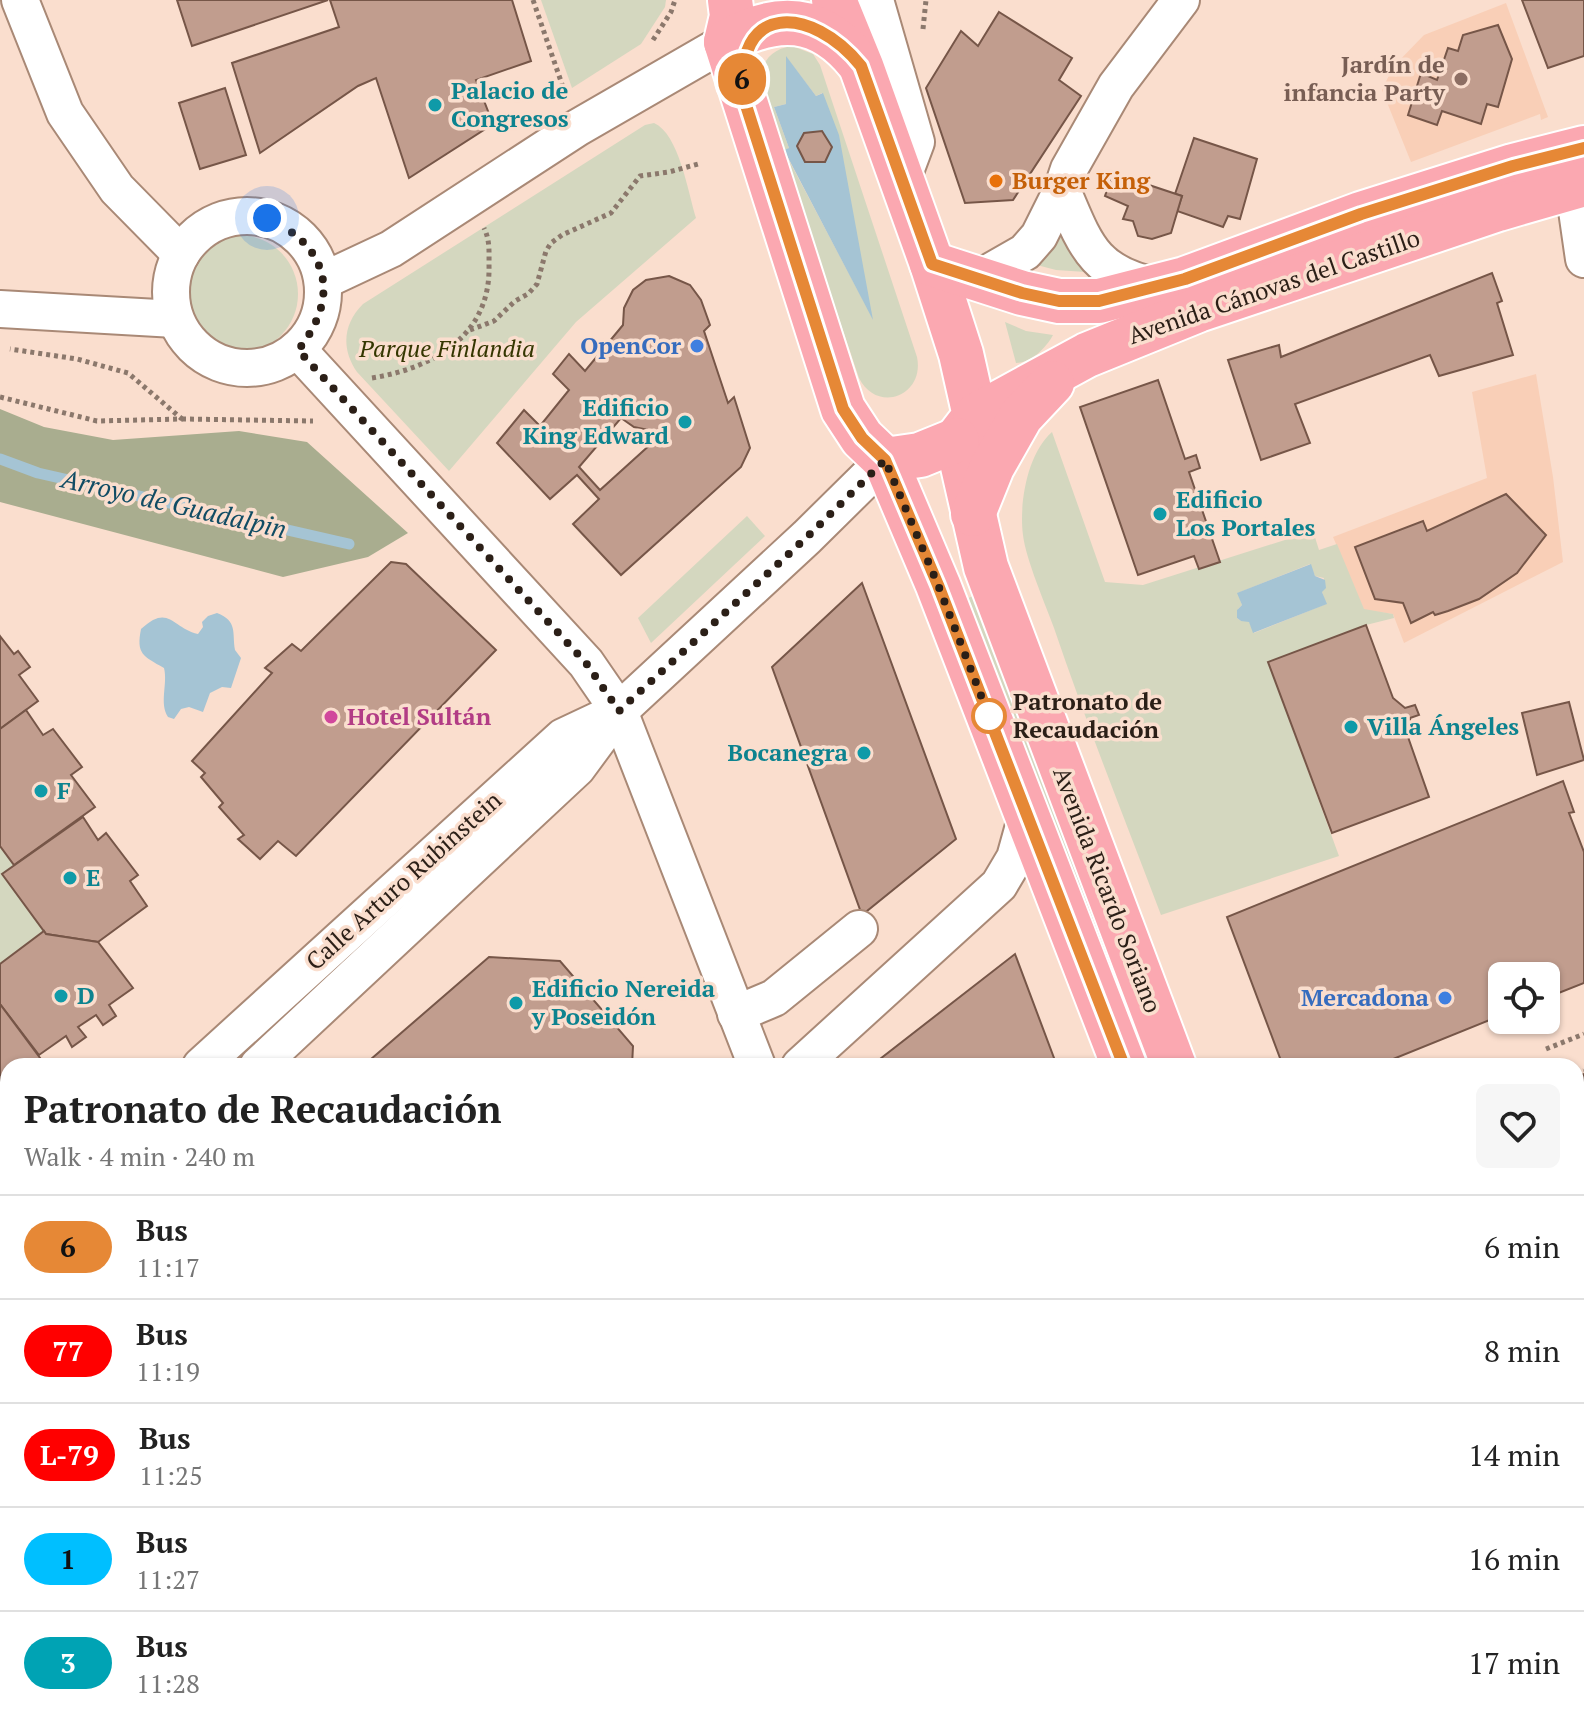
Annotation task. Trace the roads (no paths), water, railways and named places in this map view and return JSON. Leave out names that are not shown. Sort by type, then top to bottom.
[{"type":"main road","name":"Avenida Ricardo Soriano","points":[[834,0],[861,66],[961,354],[973,514],[986,567],[1171,1058]]},
{"type":"main road","points":[[861,66],[842,44],[812,27],[742,17],[744,99],[843,409],[862,438],[885,460]]},
{"type":"main road","name":"Avenida Cánovas del Castillo","points":[[885,460],[920,455],[1067,366],[1198,310],[1498,209],[1578,167]]},
{"type":"main road","name":"Avenida Cánovas del Castillo","points":[[932,264],[1059,301],[1099,301],[1159,287],[1361,214],[1578,167]]},
{"type":"main road","points":[[973,514],[992,467],[1021,416],[1067,366]]},
{"type":"main road","name":"Avenida Ricardo Soriano","points":[[885,460],[938,585],[1121,1058]]},
{"type":"street","points":[[20,0],[65,113],[117,189],[181,254]]},
{"type":"street","points":[[875,0],[916,142],[901,182]]},
{"type":"street","points":[[978,279],[1025,252],[1039,236],[1069,169],[1116,86],[1181,0]]},
{"type":"street","points":[[325,280],[391,249],[742,17]]},
{"type":"street","points":[[1578,167],[1584,259]]},
{"type":"street","points":[[1062,190],[1079,230],[1101,263],[1113,273],[1159,287]]},
{"type":"street","points":[[242,216],[267,218],[289,228],[308,246],[325,280],[321,312],[312,333],[298,350],[277,363],[254,369],[229,367],[206,357],[188,341],[175,319],[171,297],[173,275],[181,254],[196,235],[217,221],[242,216]]},
{"type":"street","points":[[5,309],[175,319]]},
{"type":"street","points":[[298,350],[586,663],[619,711],[754,1058]]},
{"type":"street","name":"Calle Arturo Rubinstein","points":[[267,1058],[577,768],[619,711],[807,537],[885,460]]},
{"type":"street","name":"Calle Arturo Rubinstein","points":[[210,1058],[563,737],[619,711]]},
{"type":"street","points":[[809,1058],[999,885],[1015,858],[1027,815]]},
{"type":"street","points":[[736,1014],[774,998],[859,929]]},
{"type":"water","points":[[786,56],[816,96],[823,93],[839,135],[873,320],[784,150],[789,148],[774,107],[786,104]],"holes":[[[822,131],[832,147],[824,162],[805,162],[797,146],[804,133]]]},
{"type":"water","points":[[1311,564],[1315,576],[1325,580],[1326,588],[1322,592],[1327,604],[1253,633],[1249,622],[1237,618],[1237,610],[1242,605],[1237,593]]},
{"type":"water","points":[[217,613],[231,624],[235,650],[241,658],[231,688],[222,687],[210,693],[203,712],[189,707],[181,709],[174,719],[168,717],[164,706],[164,668],[143,653],[141,629],[158,618],[164,618],[198,634],[203,627],[202,622]]},
{"type":"waterway","name":"Arroyo de Guadalpin","points":[[0,459],[38,473],[349,544]]},
{"type":"place","name":"Jardín de infancia Party","points":[[1461,79]]},
{"type":"place","name":"Palacio de Congresos","points":[[435,105]]},
{"type":"place","name":"Burger King","points":[[996,181]]},
{"type":"place","name":"OpenCor","points":[[697,346]]},
{"type":"place","name":"Edificio King Edward","points":[[685,422]]},
{"type":"place","name":"Edificio Los Portales","points":[[1160,514]]},
{"type":"place","name":"Patronato de Recaudación","points":[[989,716]]},
{"type":"place","name":"Hotel Sultán","points":[[331,717]]},
{"type":"place","name":"Villa Ángeles","points":[[1351,727]]},
{"type":"place","name":"Bocanegra","points":[[864,753]]},
{"type":"place","name":"F","points":[[41,791]]},
{"type":"place","name":"E","points":[[70,878]]},
{"type":"place","name":"D","points":[[61,996]]},
{"type":"place","name":"Mercadona","points":[[1445,998]]},
{"type":"place","name":"Edificio Nereida y Poseidón","points":[[516,1003]]},
{"type":"park label","name":"Parque Finlandia","points":[[447,349]]}]
